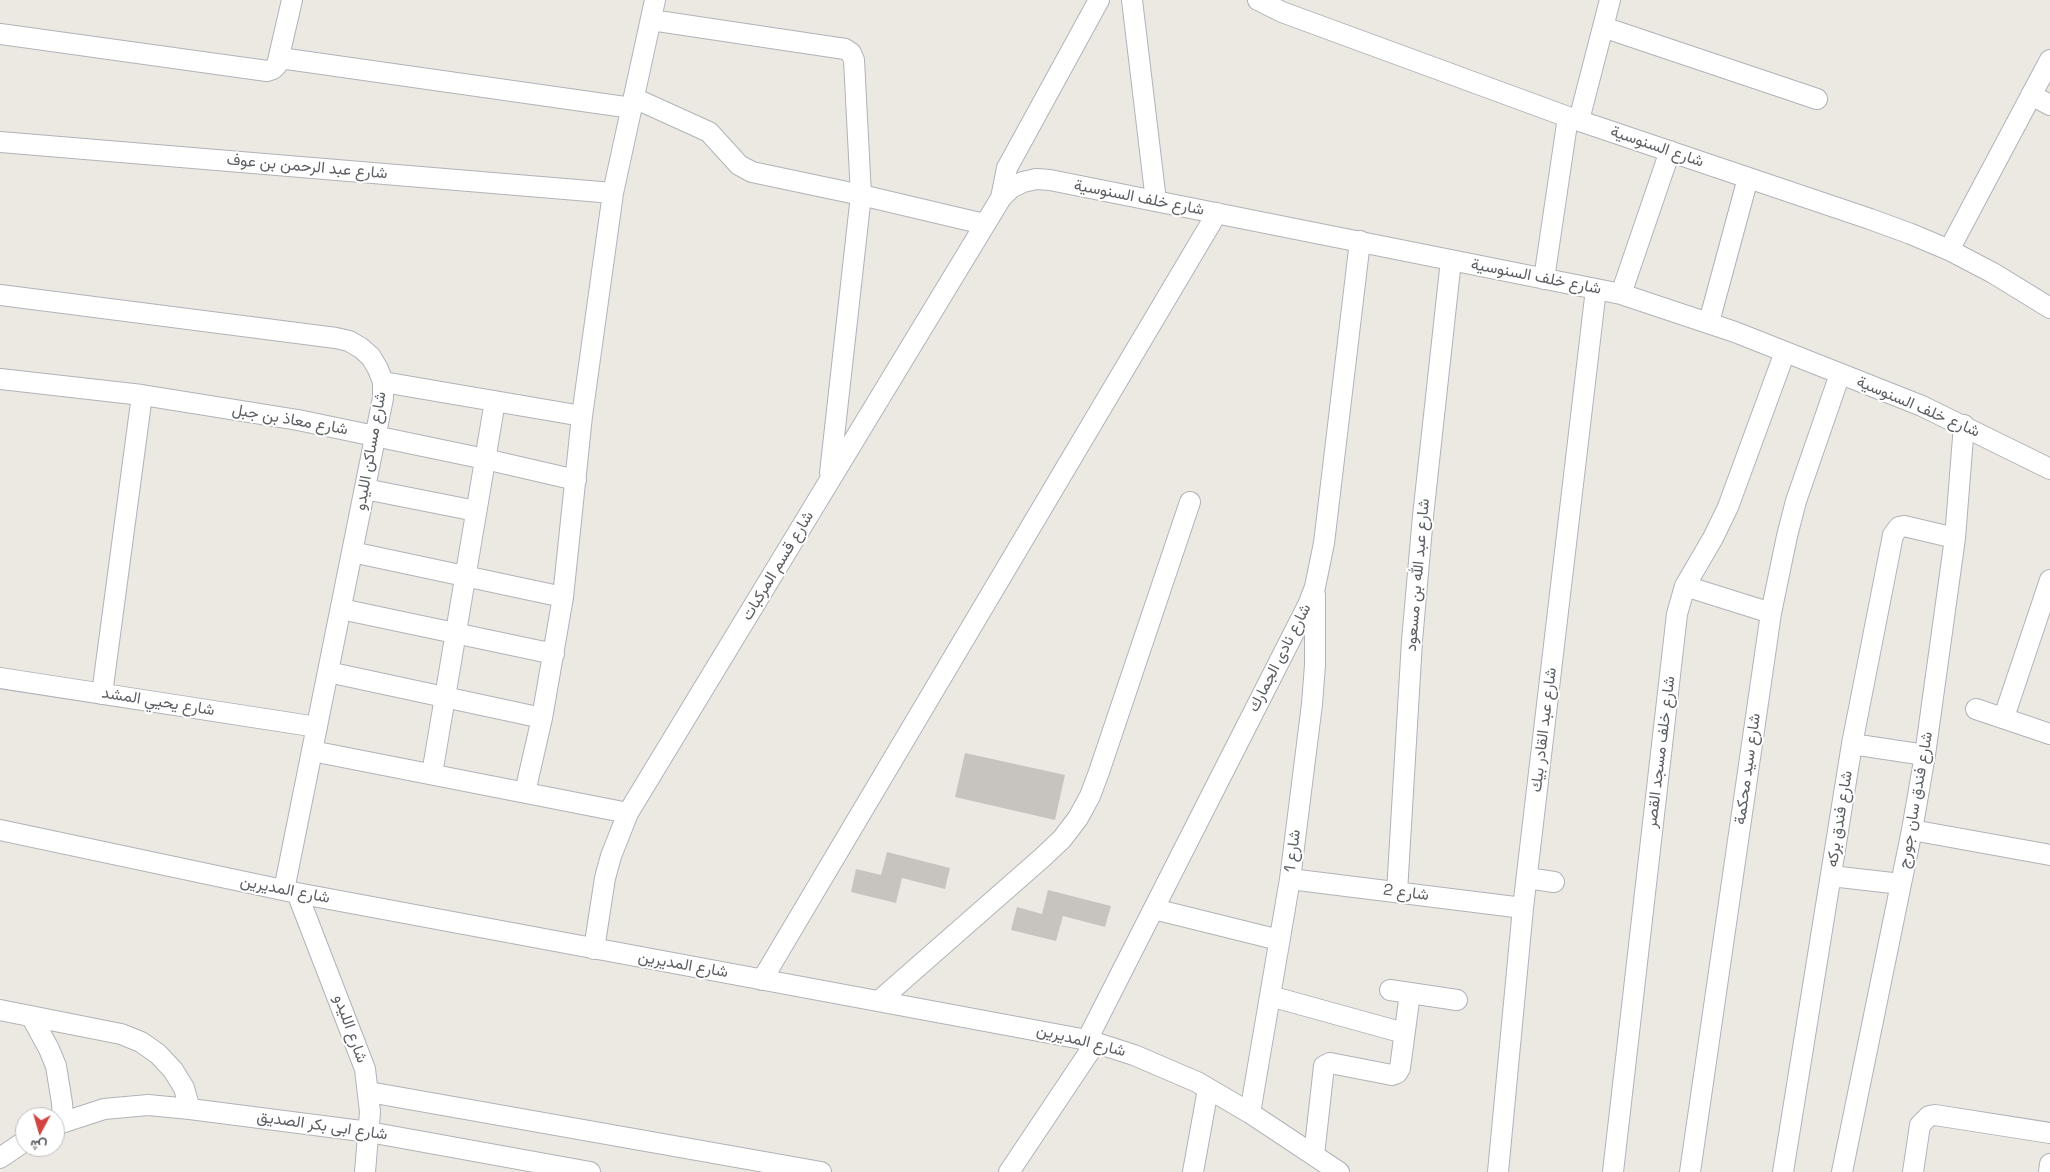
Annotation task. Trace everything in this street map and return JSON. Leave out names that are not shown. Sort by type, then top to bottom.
[{"type":"street","points":[[0,34],[267,71],[273,70],[280,58],[292,0]]},
{"type":"street","points":[[525,792],[554,654],[576,480],[582,416],[613,193],[655,0]]},
{"type":"street","points":[[1001,198],[1007,168],[1099,0]]},
{"type":"street","points":[[1132,0],[1156,201]]},
{"type":"street","name":"شارع السنوسية","points":[[1258,0],[1282,12],[1574,118],[1870,219],[1949,250],[1993,272],[2050,308]]},
{"type":"street","points":[[1544,279],[1574,118],[1610,0]]},
{"type":"street","points":[[651,20],[845,49],[854,60],[862,195],[829,480]]},
{"type":"street","points":[[1603,27],[1817,99]]},
{"type":"street","points":[[280,58],[633,103],[709,132],[739,165],[752,172],[862,195],[984,224]]},
{"type":"street","points":[[1949,250],[2050,60]]},
{"type":"street","points":[[2031,95],[2050,106]]},
{"type":"street","name":"شارع عبد الرحمن بن عوف","points":[[0,142],[613,193]]},
{"type":"street","points":[[1621,294],[1670,151]]},
{"type":"street","points":[[1709,322],[1748,178]]},
{"type":"street","name":"شارع خلف السنوسية","points":[[1001,198],[1011,188],[1023,182],[1036,179],[1050,180],[1621,294],[1709,322],[1922,406],[1964,425],[2050,469]]},
{"type":"street","name":"شارع قسم المركبات","points":[[594,949],[610,856],[628,813],[1001,198]]},
{"type":"street","points":[[762,980],[1217,213]]},
{"type":"street","name":"شارع نادى الجمارك","points":[[1009,1172],[1092,1041],[1154,909],[1315,587],[1324,543],[1360,242]]},
{"type":"street","name":"شارع عبد الله بن مسعود","points":[[1397,892],[1410,670],[1423,516],[1452,260]]},
{"type":"street","name":"شارع عبد القادر بيك","points":[[1498,1172],[1523,908],[1596,288]]},
{"type":"street","name":"شارع مساكن الليدو","points":[[0,296],[336,338],[349,341],[366,353],[378,369],[382,382],[383,398],[312,751],[290,891]]},
{"type":"street","name":"شارع خلف مسجد القصر","points":[[1613,1172],[1677,614],[1686,586],[1714,538],[1728,507],[1785,352]]},
{"type":"street","name":"شارع سيد محكمة","points":[[1690,1172],[1771,614],[1796,501],[1840,374]]},
{"type":"street","name":"شارع معاذ بن جبل","points":[[0,379],[142,395],[230,409],[376,435],[486,458],[576,480]]},
{"type":"street","points":[[382,382],[582,416]]},
{"type":"street","points":[[102,694],[142,395]]},
{"type":"street","points":[[432,774],[495,402]]},
{"type":"street","name":"شارع فندق سان جورج","points":[[1842,1172],[1912,830],[1955,538],[1964,425]]},
{"type":"street","points":[[365,489],[476,511]]},
{"type":"street","points":[[880,1000],[1062,839],[1078,818],[1096,780],[1190,502]]},
{"type":"street","name":"شارع فندق بركه","points":[[1783,1172],[1852,744],[1895,530],[1904,526],[1955,538]]},
{"type":"street","points":[[352,552],[562,597]]},
{"type":"street","points":[[2004,717],[2044,619],[2050,580]]},
{"type":"street","points":[[1686,586],[1771,614]]},
{"type":"street","name":"شارع 1","points":[[1250,1113],[1290,879],[1312,704],[1316,626],[1315,587]]},
{"type":"street","points":[[341,609],[554,654]]},
{"type":"street","points":[[328,672],[542,718]]},
{"type":"street","name":"شارع يحيي المشد","points":[[0,678],[317,727]]},
{"type":"street","points":[[1976,709],[2050,734]]},
{"type":"street","points":[[1852,744],[1924,755]]},
{"type":"street","points":[[312,751],[628,813]]},
{"type":"street","name":"شارع المديرين","points":[[0,830],[290,891],[1092,1041],[1166,1068],[1208,1089],[1250,1113],[1339,1172]]},
{"type":"street","points":[[1912,830],[2050,855]]},
{"type":"street","points":[[1831,876],[1901,884]]},
{"type":"street","points":[[1527,878],[1554,882]]},
{"type":"street","name":"شارع 2","points":[[1290,879],[1523,908]]},
{"type":"street","name":"شارع الليدو","points":[[290,891],[357,1047],[364,1069],[369,1092],[369,1132],[365,1172]]},
{"type":"street","points":[[1154,909],[1279,940]]},
{"type":"street","points":[[1390,990],[1457,1000]]},
{"type":"street","points":[[1314,1155],[1324,1066],[1334,1063],[1394,1075],[1400,1068],[1410,993]]},
{"type":"street","points":[[1270,996],[1404,1033]]},
{"type":"street","points":[[0,1010],[121,1034],[141,1042],[158,1054],[173,1070],[184,1088],[190,1109]]},
{"type":"street","points":[[31,1016],[56,1066],[61,1094],[60,1107]]},
{"type":"street","points":[[1194,1172],[1208,1089]]},
{"type":"street","points":[[369,1092],[798,1170],[822,1172]]},
{"type":"street","name":"شارع ابى بكر الصديق","points":[[65,1121],[104,1109],[148,1105],[190,1109],[369,1132],[590,1172]]},
{"type":"street","points":[[1912,1172],[1920,1125],[1929,1116],[1936,1115],[2050,1133]]},
{"type":"street","points":[[0,1158],[15,1147]]},
{"type":"street","points":[[2049,1172],[2050,1164]]},
{"type":"building","points":[[965,753],[1065,775],[1055,820],[955,797]]},
{"type":"building","points":[[887,852],[950,868],[945,889],[902,878],[896,903],[851,892],[856,869],[881,875]]},
{"type":"building","points":[[1048,890],[1111,906],[1105,927],[1063,916],[1056,941],[1011,930],[1017,907],[1042,914]]}]
